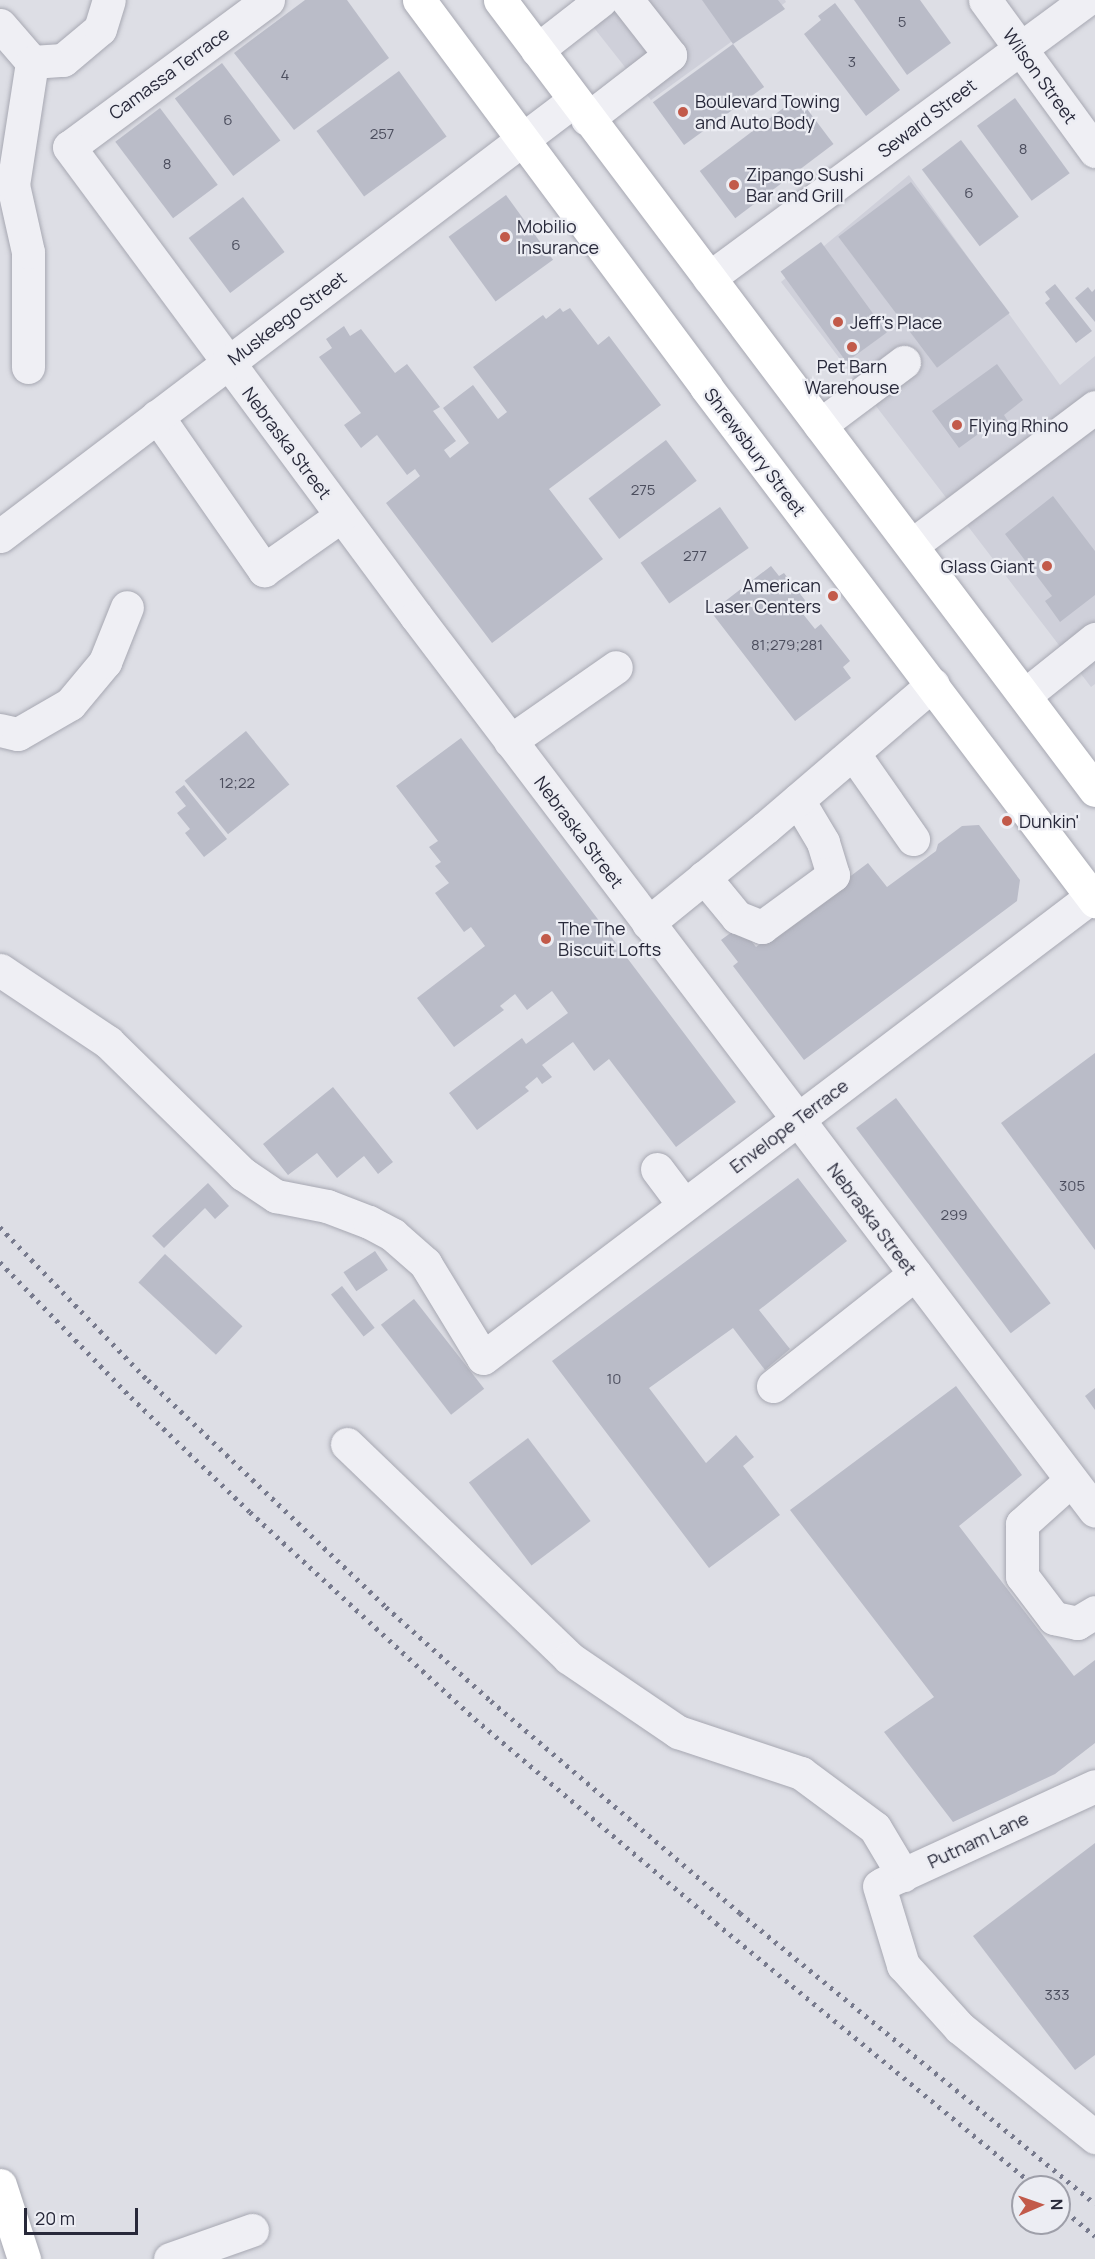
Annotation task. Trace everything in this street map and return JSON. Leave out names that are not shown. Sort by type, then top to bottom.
[{"type":"main road","name":"Shrewsbury Street","points":[[419,0],[706,387],[1094,897]]},
{"type":"main road","points":[[500,0],[580,110],[912,545],[1095,790]]},
{"type":"main road","points":[[0,2185],[24,2259]]},
{"type":"street","points":[[32,62],[63,60],[100,29],[109,0]]},
{"type":"street","name":"Camassa Terrace","points":[[69,147],[268,0]]},
{"type":"street","points":[[537,50],[601,0]]},
{"type":"street","name":"Muskeego Street","points":[[0,536],[523,139],[580,110],[670,55],[627,0]]},
{"type":"street","name":"Wilson Street","points":[[985,0],[1019,50],[1095,151]]},
{"type":"street","name":"Seward Street","points":[[709,278],[1086,0]]},
{"type":"street","points":[[0,25],[32,62],[13,185],[28,252],[28,367]]},
{"type":"street","name":"Nebraska Street","points":[[69,147],[510,741],[1095,1511]]},
{"type":"street","points":[[820,425],[904,362]]},
{"type":"street","points":[[912,545],[1095,407]]},
{"type":"street","points":[[157,417],[264,570],[341,516]]},
{"type":"street","points":[[0,730],[18,734],[70,704],[105,662],[127,607]]},
{"type":"street","points":[[1025,695],[1095,639]]},
{"type":"street","points":[[510,741],[616,667]]},
{"type":"street","points":[[648,923],[798,800],[933,684]]},
{"type":"street","points":[[853,753],[913,839]]},
{"type":"street","points":[[704,877],[737,917],[762,927],[833,875],[823,842],[798,800]]},
{"type":"street","name":"Envelope Terrace","points":[[0,970],[108,1042],[243,1174],[276,1196],[327,1206],[369,1222],[393,1235],[425,1263],[483,1358],[1094,897]]},
{"type":"street","points":[[657,1169],[684,1205]]},
{"type":"street","points":[[773,1386],[915,1275]]},
{"type":"street","points":[[347,1444],[569,1658],[678,1732],[801,1773],[875,1828],[881,1885],[903,1965],[960,2028],[1095,2137]]},
{"type":"street","points":[[1071,1480],[1022,1524],[1022,1576],[1054,1618],[1077,1623],[1095,1612]]},
{"type":"street","name":"Putnam Lane","points":[[881,1885],[1095,1786]]},
{"type":"street","points":[[170,2259],[252,2230]]},
{"type":"shaded area","points":[[572,0],[785,0],[786,2],[651,100]]},
{"type":"shaded area","points":[[909,175],[1060,385],[1095,356],[1095,684],[1091,687],[781,282]]},
{"type":"building","points":[[305,0],[347,0],[389,58],[294,130],[234,53]]},
{"type":"building","points":[[702,0],[778,0],[785,9],[733,44]]},
{"type":"building","points":[[854,0],[920,0],[951,43],[907,75]]},
{"type":"building","points":[[835,3],[900,90],[866,116],[804,34],[821,20],[818,16]]},
{"type":"building","points":[[733,44],[764,87],[684,145],[653,102]]},
{"type":"building","points":[[222,63],[280,140],[233,176],[175,99]]},
{"type":"building","points":[[399,71],[447,137],[364,196],[316,131]]},
{"type":"building","points":[[798,97],[834,144],[735,218],[700,171]]},
{"type":"building","points":[[1015,98],[1070,173],[1032,201],[977,126]]},
{"type":"building","points":[[160,108],[218,185],[173,218],[115,142]]},
{"type":"building","points":[[961,140],[1019,217],[980,246],[922,169]]},
{"type":"building","points":[[911,182],[1010,313],[937,368],[838,237]]},
{"type":"building","points":[[506,195],[553,260],[496,301],[449,237]]},
{"type":"building","points":[[243,197],[285,252],[230,293],[189,238]]},
{"type":"building","points":[[821,242],[887,333],[846,362],[781,271]]},
{"type":"building","points":[[1055,284],[1092,331],[1076,343],[1045,303],[1050,299],[1045,292]]},
{"type":"building","points":[[1088,287],[1092,292],[1095,289],[1095,322],[1075,298]]},
{"type":"building","points":[[560,308],[563,312],[570,308],[598,345],[609,336],[661,405],[549,489],[603,559],[492,643],[386,503],[420,476],[415,469],[407,475],[377,435],[361,448],[344,425],[361,413],[319,357],[332,348],[326,339],[344,326],[350,336],[361,329],[395,373],[407,364],[440,407],[433,411],[456,441],[444,450],[450,458],[469,443],[443,408],[473,385],[498,419],[507,412],[473,367],[543,315],[546,319]]},
{"type":"building","points":[[997,364],[1023,400],[1004,415],[1009,423],[998,431],[992,424],[959,448],[932,411]]},
{"type":"building","points":[[666,440],[697,481],[619,539],[589,498]]},
{"type":"building","points":[[1053,496],[1095,551],[1095,595],[1060,622],[1045,601],[1052,596],[1005,534]]},
{"type":"building","points":[[720,507],[749,548],[669,604],[641,563]]},
{"type":"building","points":[[771,566],[779,576],[784,573],[811,608],[803,614],[815,629],[821,624],[850,661],[843,667],[851,678],[795,721],[711,612]]},
{"type":"building","points":[[246,731],[289,785],[228,834],[185,781]]},
{"type":"building","name":"The The Biscuit Lofts","points":[[461,738],[736,1102],[676,1147],[609,1059],[594,1071],[573,1042],[542,1065],[552,1077],[542,1084],[537,1077],[525,1087],[529,1091],[477,1130],[449,1093],[522,1038],[526,1044],[568,1013],[552,991],[527,1010],[515,994],[500,1006],[504,1010],[454,1047],[417,998],[485,946],[471,927],[464,932],[435,893],[449,883],[435,866],[441,862],[429,847],[438,841],[396,786]]},
{"type":"building","points":[[184,785],[227,839],[204,857],[185,833],[190,829],[177,813],[186,806],[175,792]]},
{"type":"building","points":[[979,825],[1020,880],[1017,901],[804,1060],[733,966],[738,962],[721,940],[740,926],[756,947],[868,863],[887,887],[936,851],[938,844],[962,826]]},
{"type":"building","points":[[1095,1053],[1095,1250],[1001,1123]]},
{"type":"building","points":[[333,1087],[393,1162],[378,1174],[364,1156],[337,1178],[317,1153],[288,1175],[263,1144]]},
{"type":"building","points":[[896,1098],[1051,1303],[1011,1333],[856,1128]]},
{"type":"building","points":[[798,1178],[847,1241],[759,1310],[790,1349],[765,1370],[733,1328],[649,1388],[706,1463],[736,1435],[754,1457],[743,1466],[780,1515],[709,1568],[552,1361]]},
{"type":"building","points":[[208,1183],[229,1206],[215,1219],[205,1208],[164,1248],[152,1236]]},
{"type":"building","points":[[375,1251],[388,1270],[356,1291],[343,1272]]},
{"type":"building","points":[[165,1254],[243,1326],[216,1355],[138,1283]]},
{"type":"building","points":[[342,1286],[375,1328],[364,1336],[331,1295]]},
{"type":"building","points":[[414,1299],[484,1389],[451,1415],[381,1325]]},
{"type":"building","points":[[956,1386],[1022,1475],[959,1526],[1074,1676],[1095,1660],[1095,1743],[1055,1774],[953,1822],[884,1732],[934,1697],[790,1510]]},
{"type":"building","points":[[1095,1388],[1095,1410],[1085,1396]]},
{"type":"building","points":[[528,1438],[591,1521],[531,1566],[469,1483]]},
{"type":"building","points":[[1095,1843],[1095,2055],[1075,2070],[973,1936]]},
{"type":"railway","points":[[0,1227],[148,1380],[386,1607],[491,1701],[740,1913],[1095,2204]]},
{"type":"railway","points":[[0,1262],[131,1397],[250,1512],[475,1719],[716,1923],[1021,2175]]},
{"type":"railway","points":[[1071,2216],[1095,2236]]},
{"type":"place","name":"Boulevard Towing and Auto Body","points":[[683,112]]},
{"type":"place","name":"Zipango Sushi Bar and Grill","points":[[734,185]]},
{"type":"place","name":"Mobilio Insurance","points":[[505,237]]},
{"type":"place","name":"Jeff's Place","points":[[838,322]]},
{"type":"place","name":"Pet Barn Warehouse","points":[[852,347]]},
{"type":"place","name":"Flying Rhino","points":[[957,425]]},
{"type":"place","name":"Glass Giant","points":[[1047,566]]},
{"type":"place","name":"American Laser Centers","points":[[833,596]]},
{"type":"place","name":"Dunkin'","points":[[1007,821]]},
{"type":"place","name":"The The Biscuit Lofts","points":[[546,939]]}]
